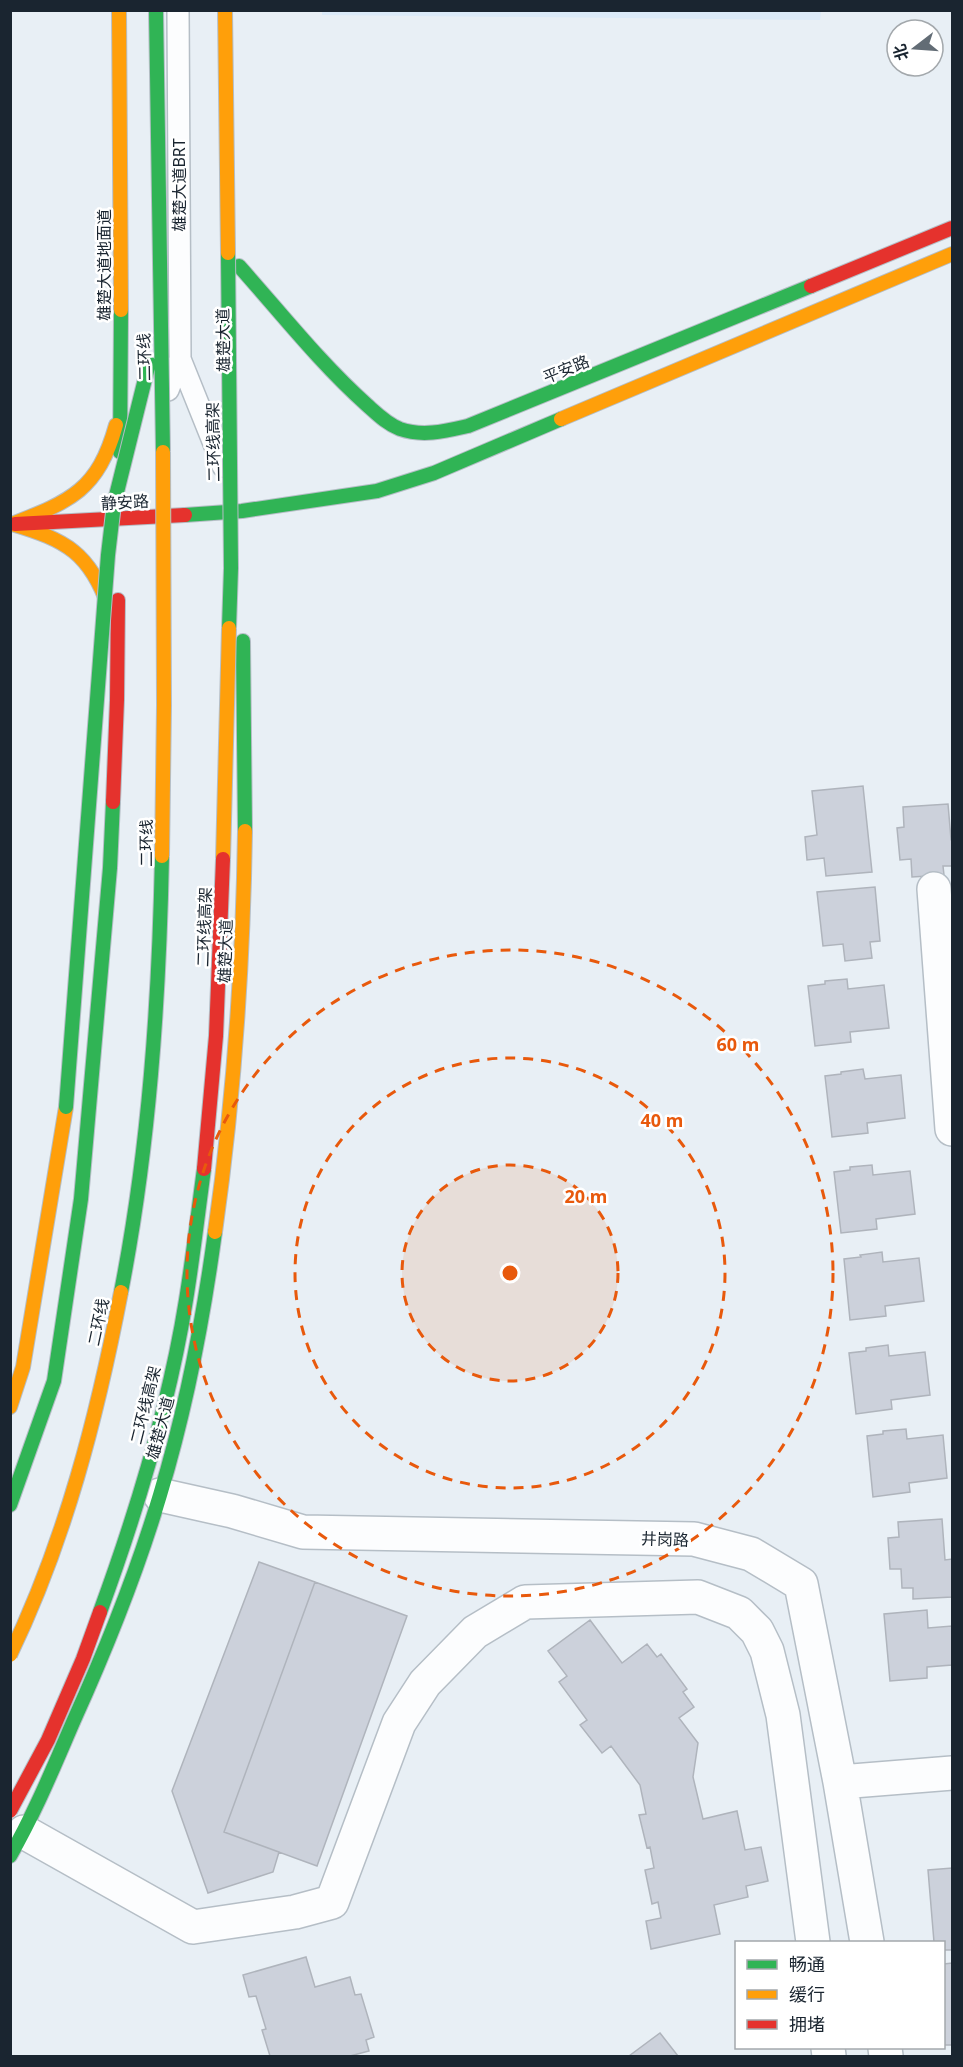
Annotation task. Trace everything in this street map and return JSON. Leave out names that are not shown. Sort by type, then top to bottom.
[{"type":"main road","name":"雄楚大道地面道","points":[[118,519],[121,400],[119,10]]},
{"type":"main road","name":"二环线","points":[[10,1656],[61,1533],[88,1434],[114,1327],[135,1215],[147,1126],[158,994],[163,874],[164,566],[156,10]]},
{"type":"main road","name":"二环线高架","points":[[15,1833],[48,1740],[83,1659],[129,1532],[165,1401],[186,1301],[204,1167],[216,1036],[231,568],[225,10]]},
{"type":"main road","name":"雄楚大道","points":[[15,1833],[91,1682],[128,1591],[160,1495],[190,1379],[223,1186],[241,980],[244,866],[237,10]]},
{"type":"main road","name":"平安路","points":[[239,266],[347,387],[384,420],[400,429],[435,433],[468,426],[511,409],[952,228]]},
{"type":"main road","points":[[242,511],[377,491],[435,473],[952,254]]},
{"type":"main road","points":[[10,1407],[23,1366],[66,1107],[108,555],[114,504],[159,323]]},
{"type":"main road","points":[[11,524],[66,502],[84,490],[99,471],[113,442],[121,400]]},
{"type":"main road","name":"静安路","points":[[11,524],[242,511]]},
{"type":"main road","points":[[10,1505],[54,1381],[81,1199],[110,868],[118,651],[118,519]]},
{"type":"main road","points":[[11,524],[43,532],[66,543],[81,556],[95,574],[107,599],[118,651]]},
{"type":"street","points":[[934,890],[952,1129]]},
{"type":"street","name":"井岗路","points":[[160,1495],[232,1511],[303,1532],[694,1539],[751,1554],[801,1584],[840,1782],[867,1941]]},
{"type":"street","points":[[15,1833],[193,1927],[295,1912],[332,1902],[399,1723],[425,1683],[475,1632],[525,1602],[698,1597],[739,1613],[758,1631],[767,1651],[783,1715],[813,1941]]},
{"type":"street","points":[[840,1782],[952,1773]]},
{"type":"lane","name":"雄楚大道BRT","points":[[178,10],[180,359]]},
{"type":"lane","points":[[180,359],[242,511]]},
{"type":"lane","points":[[118,519],[180,359]]},
{"type":"shaded area","points":[[322,11],[821,11],[820,20],[322,15]]},
{"type":"building","points":[[863,786],[872,872],[826,876],[824,858],[807,860],[805,837],[817,835],[812,791]]},
{"type":"building","points":[[948,804],[952,838],[952,866],[943,866],[944,875],[912,877],[911,859],[900,860],[897,828],[904,827],[903,807]]},
{"type":"building","points":[[875,887],[880,941],[870,942],[872,958],[845,961],[843,944],[823,946],[817,892]]},
{"type":"building","points":[[847,979],[848,989],[884,985],[889,1028],[850,1032],[851,1042],[815,1046],[808,986],[825,984],[825,981]]},
{"type":"building","points":[[863,1069],[865,1079],[901,1075],[905,1118],[867,1123],[868,1133],[832,1137],[825,1076]]},
{"type":"building","points":[[872,1165],[873,1175],[910,1171],[915,1214],[876,1219],[877,1229],[841,1233],[834,1172],[850,1170],[850,1167]]},
{"type":"building","points":[[882,1252],[883,1262],[919,1258],[924,1301],[885,1306],[886,1316],[850,1320],[844,1259]]},
{"type":"building","points":[[888,1345],[889,1356],[925,1352],[930,1395],[891,1400],[892,1409],[856,1414],[849,1353]]},
{"type":"building","points":[[906,1429],[907,1439],[943,1435],[947,1478],[909,1483],[910,1492],[873,1497],[867,1436],[883,1434],[883,1431]]},
{"type":"building","points":[[942,1519],[945,1560],[952,1559],[952,1597],[913,1599],[913,1588],[902,1588],[901,1569],[890,1569],[888,1538],[899,1537],[898,1522]]},
{"type":"building","points":[[259,1562],[315,1582],[224,1832],[279,1852],[273,1872],[208,1893],[172,1791]]},
{"type":"building","points":[[315,1582],[407,1616],[317,1866],[224,1832]]},
{"type":"building","points":[[927,1610],[928,1628],[952,1626],[952,1665],[927,1667],[927,1678],[890,1681],[884,1614]]},
{"type":"building","points":[[590,1620],[622,1663],[647,1644],[657,1657],[661,1654],[687,1689],[683,1692],[694,1707],[679,1718],[698,1743],[693,1777],[703,1819],[737,1811],[745,1850],[761,1847],[768,1881],[746,1886],[748,1897],[714,1905],[720,1934],[651,1949],[646,1921],[661,1918],[658,1902],[652,1904],[645,1870],[654,1868],[650,1847],[647,1848],[639,1815],[646,1814],[640,1785],[611,1746],[602,1753],[580,1725],[587,1720],[559,1682],[567,1676],[548,1651]]},
{"type":"building","points":[[952,1868],[952,1950],[945,1950],[945,1941],[934,1941],[928,1870]]},
{"type":"building","points":[[306,1957],[315,1987],[350,1977],[355,1995],[361,1994],[374,2037],[366,2040],[369,2051],[350,2056],[270,2056],[262,2030],[266,2029],[256,1996],[249,1997],[243,1975]]},
{"type":"building","points":[[952,1963],[952,2045],[945,2045],[945,1964]]},
{"type":"building","points":[[660,2033],[678,2056],[629,2056]]},
{"type":"traffic: fast","points":[[156,10],[163,452]]},
{"type":"traffic: fast","points":[[228,253],[231,568],[229,628]]},
{"type":"traffic: fast","points":[[239,266],[350,389],[391,424],[417,433],[468,426],[811,286]]},
{"type":"traffic: fast","points":[[120,452],[121,310]]},
{"type":"traffic: fast","points":[[66,1107],[108,555],[114,504],[149,363]]},
{"type":"traffic: fast","points":[[185,515],[242,511],[377,491],[434,473],[561,419]]},
{"type":"traffic: fast","points":[[243,641],[245,831]]},
{"type":"traffic: fast","points":[[10,1505],[54,1381],[81,1199],[110,868],[113,802]]},
{"type":"traffic: fast","points":[[121,1292],[139,1184],[151,1076],[162,856]]},
{"type":"traffic: fast","points":[[100,1612],[139,1497],[171,1379],[186,1300],[204,1169]]},
{"type":"traffic: fast","points":[[10,1856],[44,1789],[98,1665],[121,1609],[151,1524],[186,1397],[215,1232]]},
{"type":"traffic: slow","points":[[119,10],[121,310]]},
{"type":"traffic: slow","points":[[225,10],[228,253]]},
{"type":"traffic: slow","points":[[561,419],[952,254]]},
{"type":"traffic: slow","points":[[109,608],[93,574],[74,551],[47,536],[12,524],[66,500],[91,479],[109,447],[116,425]]},
{"type":"traffic: slow","points":[[162,856],[163,452]]},
{"type":"traffic: slow","points":[[223,859],[229,628]]},
{"type":"traffic: slow","points":[[215,1232],[236,1032],[245,831]]},
{"type":"traffic: slow","points":[[10,1407],[23,1367],[66,1107]]},
{"type":"traffic: slow","points":[[10,1655],[47,1568],[77,1478],[90,1432],[121,1292]]},
{"type":"traffic: jam","points":[[811,286],[952,228]]},
{"type":"traffic: jam","points":[[15,524],[185,515]]},
{"type":"traffic: jam","points":[[113,802],[118,600]]},
{"type":"traffic: jam","points":[[204,1169],[216,1036],[223,859]]},
{"type":"traffic: jam","points":[[10,1811],[48,1740],[83,1659],[100,1612]]}]
